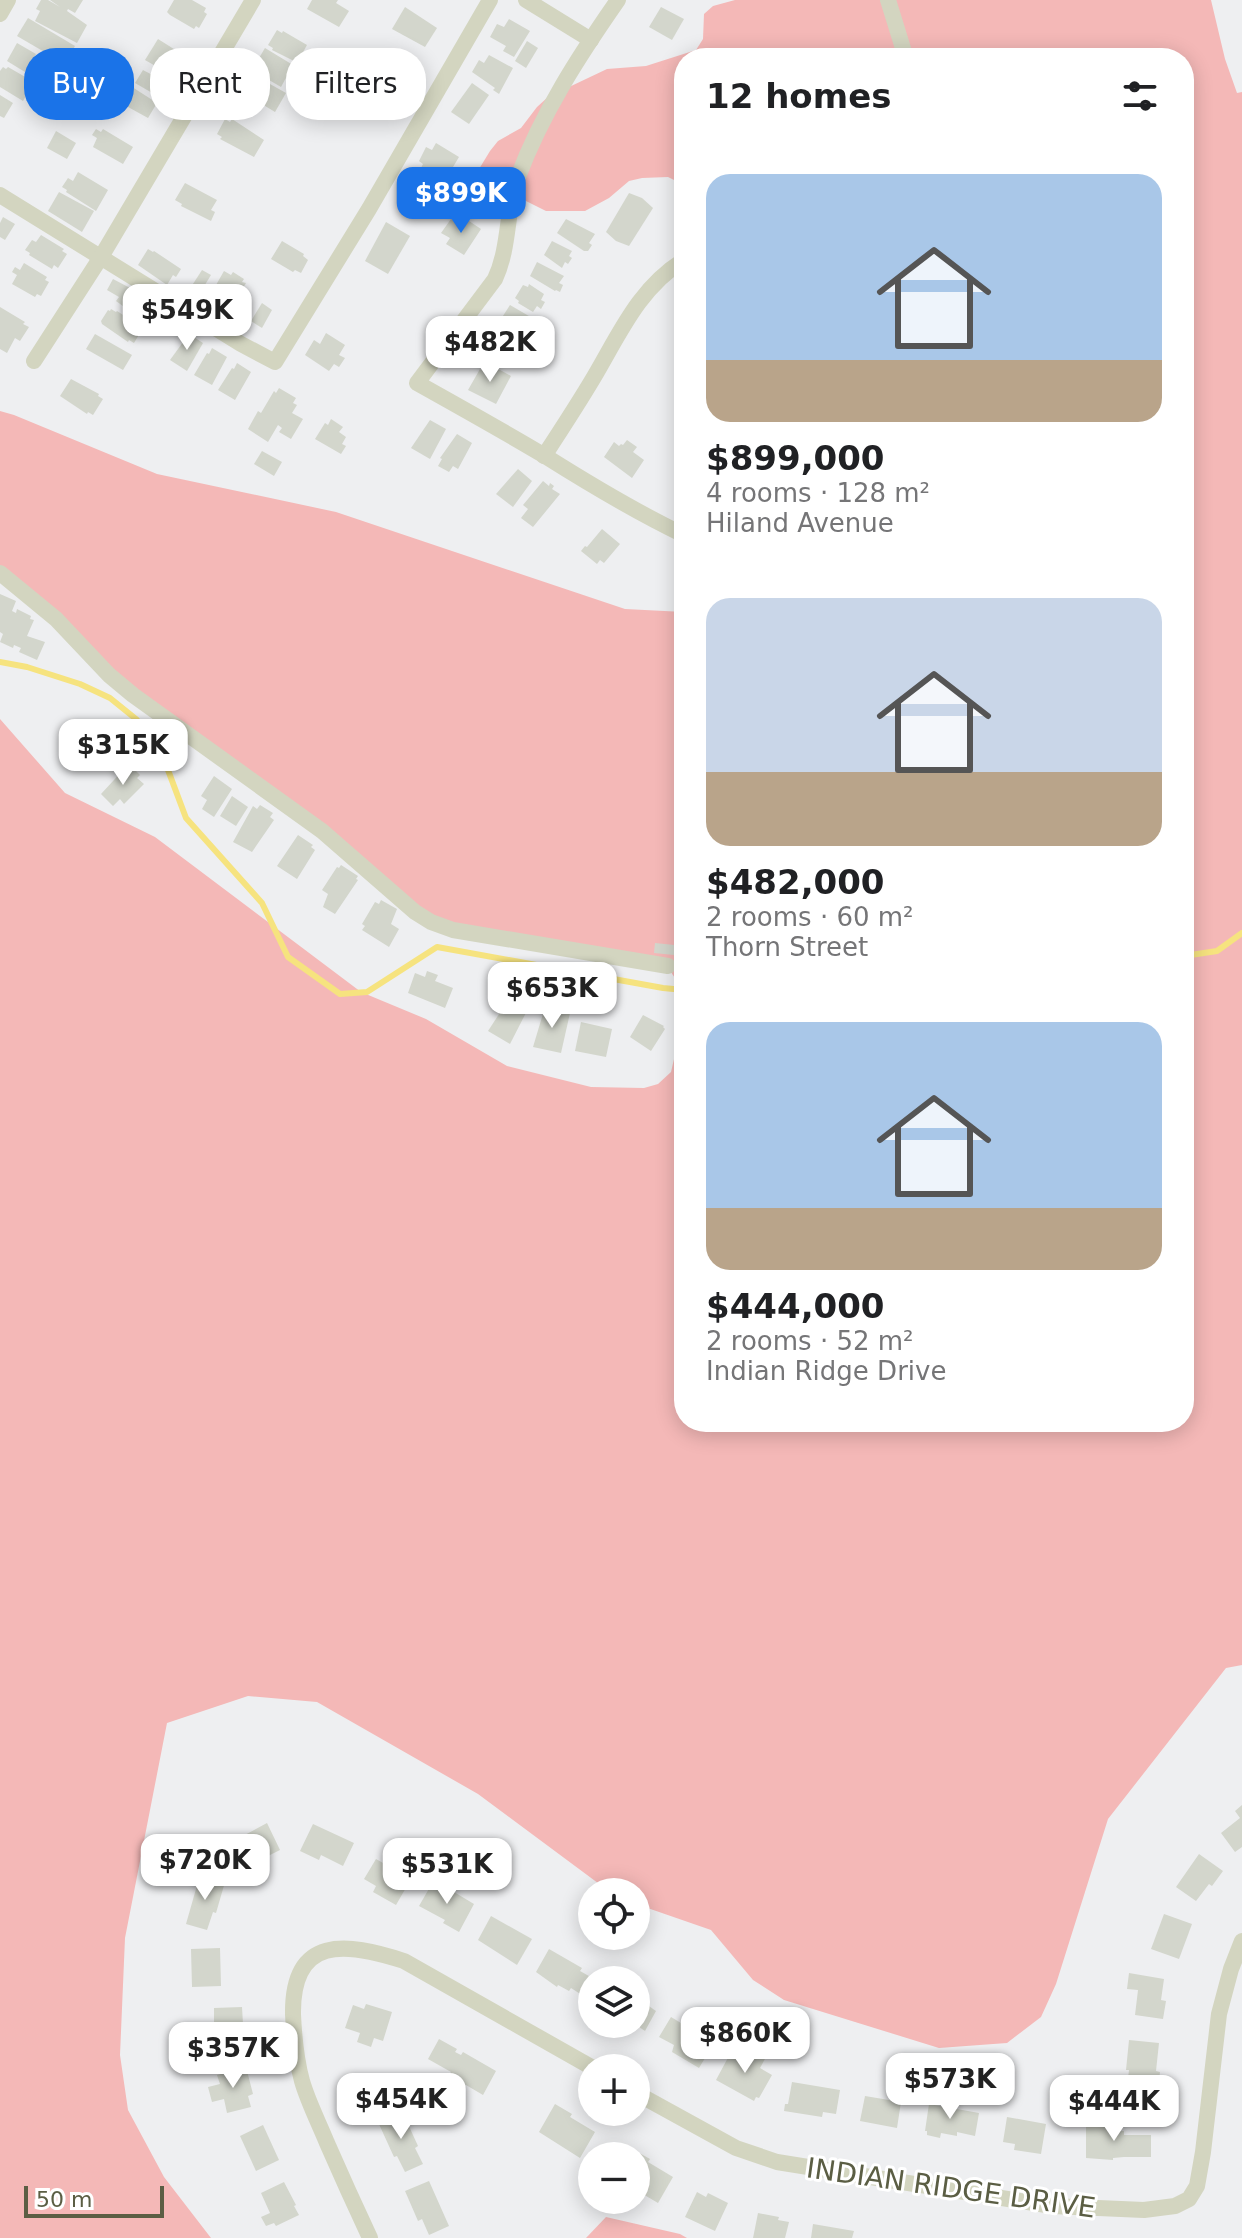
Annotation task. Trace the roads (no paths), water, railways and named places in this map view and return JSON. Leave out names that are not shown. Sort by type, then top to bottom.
[{"type":"street","points":[[0,14],[8,0]]},
{"type":"street","points":[[34,361],[101,257],[253,0]]},
{"type":"street","points":[[0,195],[275,362],[369,209],[490,0]]},
{"type":"street","points":[[526,0],[591,40]]},
{"type":"street","points":[[618,0],[550,106],[517,180],[501,266],[495,279],[417,383],[583,481],[674,530]]},
{"type":"street","points":[[888,0],[903,48]]},
{"type":"street","points":[[544,456],[639,300],[674,268]]},
{"type":"street","points":[[0,573],[56,619],[98,664],[133,695],[322,831],[415,912],[431,922],[453,930],[668,966]]},
{"type":"street","name":"INDIAN RIDGE DRIVE","points":[[650,2101],[736,2148],[789,2165],[1052,2206],[1144,2210],[1175,2206],[1189,2199],[1197,2186],[1219,2014],[1242,1941]]},
{"type":"street","points":[[370,2238],[309,2102],[296,2054],[293,1999],[295,1983],[307,1960],[332,1949],[367,1951],[404,1961],[578,2060]]},
{"type":"waterway","points":[[0,662],[80,684],[110,698],[136,719],[159,746],[186,818],[262,903],[288,957],[340,994],[367,992],[437,947],[674,989]]},
{"type":"waterway","points":[[1194,954],[1217,951],[1242,933]]}]
